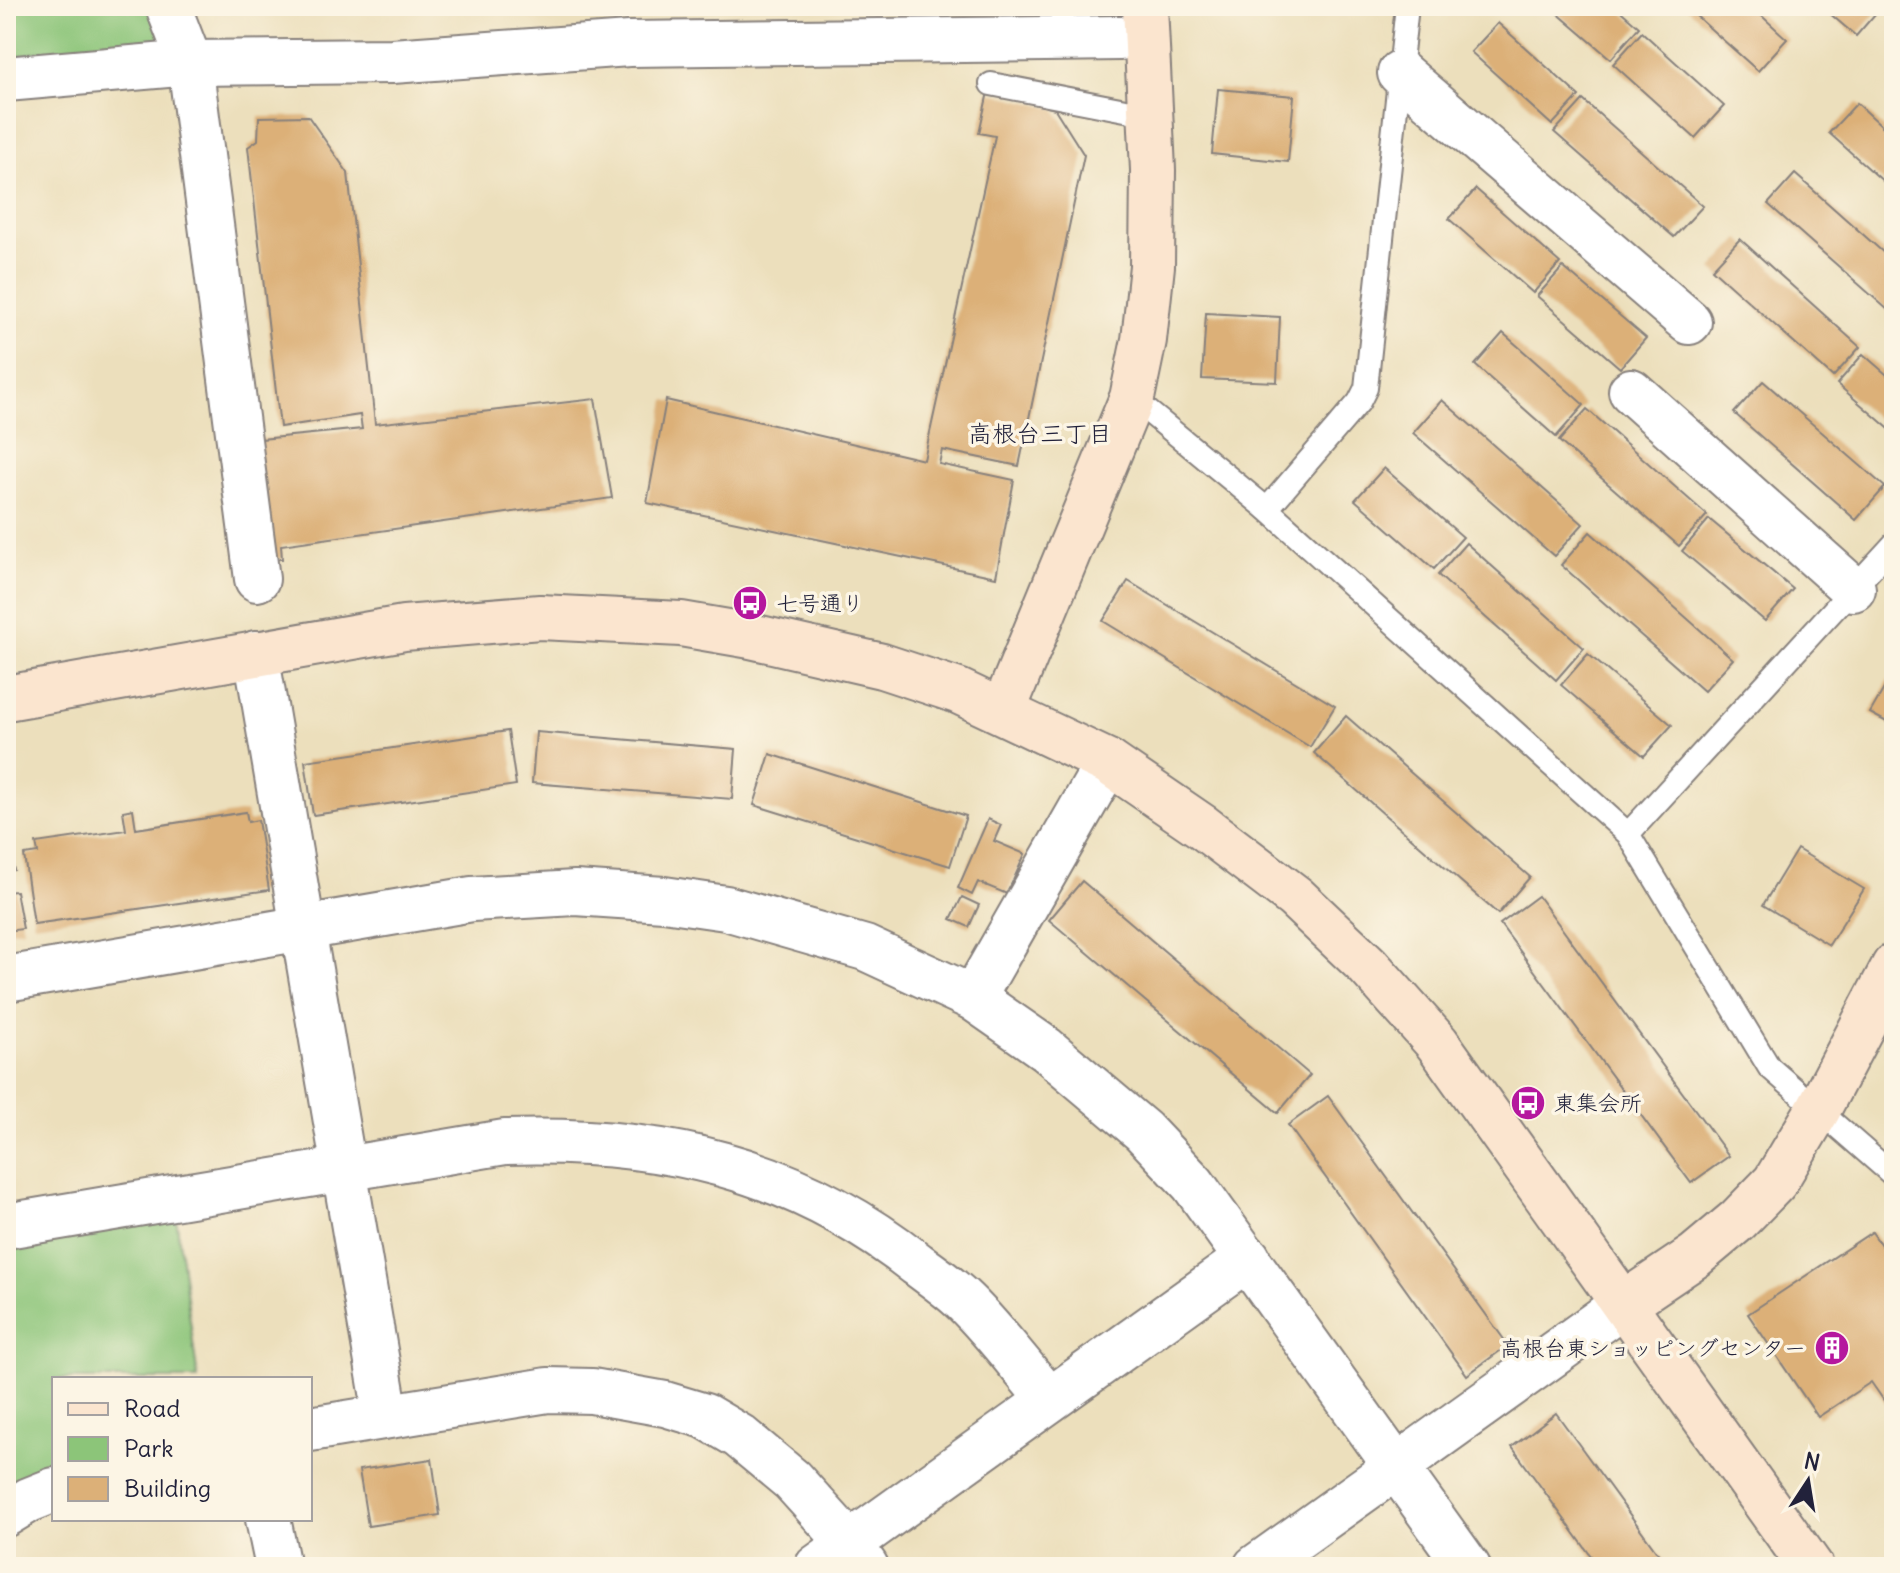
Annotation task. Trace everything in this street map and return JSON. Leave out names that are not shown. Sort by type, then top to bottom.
[{"type":"street","points":[[168,6],[190,63],[257,579]]},
{"type":"street","points":[[6,79],[190,63],[392,61],[629,44],[1133,22],[1151,115],[1152,266],[1144,340],[1132,398],[1003,711]]},
{"type":"street","points":[[1400,73],[1689,322]]},
{"type":"street","points":[[1631,391],[1853,589]]},
{"type":"street","points":[[6,698],[404,628],[540,617],[681,624],[751,636],[882,666],[958,691],[1003,711],[1108,762],[1203,827],[1295,897],[1368,966],[1437,1043],[1811,1567]]},
{"type":"street","points":[[256,653],[386,1415]]},
{"type":"street","points":[[973,998],[1108,762]]},
{"type":"street","points":[[6,979],[472,899],[575,893],[664,899],[726,908],[865,948],[973,998],[1046,1049],[1143,1131],[1193,1184],[1468,1567]]},
{"type":"street","points":[[1256,1567],[1695,1256],[1738,1220],[1775,1182],[1818,1110],[1894,966]]},
{"type":"street","points":[[6,1226],[505,1142],[618,1144],[676,1152],[747,1171],[802,1192],[877,1233],[965,1301],[1049,1399]]},
{"type":"street","points":[[312,1429],[548,1390],[592,1391],[665,1404],[705,1416],[739,1436],[792,1480],[844,1559],[1049,1399],[1248,1258]]},
{"type":"street","points":[[6,1514],[52,1491]]},
{"type":"street","points":[[268,1521],[278,1567]]},
{"type":"lane","points":[[1267,509],[1359,402],[1366,388],[1407,6]]},
{"type":"lane","points":[[991,84],[1151,115]]},
{"type":"lane","points":[[1132,398],[1267,509],[1628,834],[1769,1067],[1894,1176]]},
{"type":"lane","points":[[1628,834],[1894,544]]},
{"type":"green space","points":[[6,6],[150,6],[166,45],[37,52],[6,60]]},
{"type":"green space","points":[[1080,6],[1106,6],[1106,16],[1080,16]]},
{"type":"green space","points":[[176,1217],[198,1377],[52,1377],[52,1470],[6,1492],[6,1245]]},
{"type":"building","points":[[1549,6],[1615,6],[1639,27],[1611,59]]},
{"type":"building","points":[[1685,6],[1751,6],[1787,39],[1758,71]]},
{"type":"building","points":[[1821,6],[1882,6],[1856,36]]},
{"type":"building","points":[[1498,23],[1579,96],[1552,125],[1471,52]]},
{"type":"building","points":[[1642,32],[1724,106],[1695,138],[1613,64]]},
{"type":"building","points":[[1218,89],[1294,96],[1288,162],[1212,154]]},
{"type":"building","points":[[988,92],[1055,109],[1084,155],[1019,466],[942,450],[939,464],[1014,480],[996,577],[647,503],[666,400],[924,460],[995,136],[979,133]]},
{"type":"building","points":[[1583,100],[1703,206],[1674,237],[1554,132]]},
{"type":"building","points":[[1857,103],[1894,137],[1894,191],[1829,133]]},
{"type":"building","points":[[308,116],[348,173],[375,424],[595,399],[612,498],[281,545],[282,559],[264,559],[251,440],[362,429],[360,415],[280,427],[248,147],[258,140],[259,117]]},
{"type":"building","points":[[1795,174],[1894,262],[1894,306],[1889,311],[1768,204]]},
{"type":"building","points":[[1476,189],[1560,263],[1533,293],[1449,219]]},
{"type":"building","points":[[1740,239],[1860,347],[1833,377],[1712,269]]},
{"type":"building","points":[[1563,267],[1646,338],[1620,368],[1537,296]]},
{"type":"building","points":[[1206,313],[1280,317],[1277,382],[1202,379]]},
{"type":"building","points":[[1503,333],[1584,405],[1556,437],[1475,365]]},
{"type":"building","points":[[1863,354],[1894,381],[1894,433],[1837,384]]},
{"type":"building","points":[[1763,381],[1885,487],[1856,520],[1734,413]]},
{"type":"building","points":[[1442,400],[1583,524],[1554,556],[1413,433]]},
{"type":"building","points":[[1587,409],[1707,515],[1679,546],[1559,441]]},
{"type":"building","points":[[1384,468],[1463,537],[1434,569],[1355,500]]},
{"type":"building","points":[[1709,519],[1793,589],[1765,621],[1682,551]]},
{"type":"building","points":[[1590,532],[1733,659],[1704,691],[1561,565]]},
{"type":"building","points":[[1466,543],[1584,648],[1556,680],[1438,575]]},
{"type":"building","points":[[1128,581],[1335,706],[1310,747],[1103,621]]},
{"type":"building","points":[[1588,654],[1672,725],[1644,756],[1561,685]]},
{"type":"building","points":[[1894,671],[1894,726],[1870,713]]},
{"type":"building","points":[[1346,716],[1530,877],[1498,914],[1314,753]]},
{"type":"building","points":[[508,731],[516,785],[313,815],[305,761]]},
{"type":"building","points":[[536,732],[736,749],[732,799],[532,783]]},
{"type":"building","points":[[770,754],[966,816],[950,866],[754,805]]},
{"type":"building","points":[[133,809],[136,829],[246,812],[248,822],[258,820],[269,890],[34,924],[24,855],[38,853],[36,843],[126,830],[123,811]]},
{"type":"building","points":[[988,819],[1001,825],[994,841],[1025,854],[1007,894],[978,882],[972,895],[958,888]]},
{"type":"building","points":[[6,836],[14,870],[6,872]]},
{"type":"building","points":[[1797,849],[1864,889],[1829,945],[1763,905]]},
{"type":"building","points":[[1082,881],[1310,1075],[1278,1113],[1049,920]]},
{"type":"building","points":[[16,891],[23,929],[6,931],[6,892]]},
{"type":"building","points":[[1538,896],[1729,1156],[1691,1183],[1500,924]]},
{"type":"building","points":[[962,897],[979,905],[969,927],[951,919]]},
{"type":"building","points":[[1328,1096],[1508,1345],[1467,1375],[1288,1125]]},
{"type":"building","name":"高根台東ショッピングセンター","points":[[1872,1232],[1894,1264],[1894,1415],[1871,1382],[1818,1417],[1748,1314]]},
{"type":"building","points":[[1556,1413],[1668,1567],[1599,1567],[1512,1447]]},
{"type":"building","points":[[432,1459],[440,1515],[368,1526],[359,1470]]},
{"type":"place","name":"七号通り","points":[[750,603]]},
{"type":"place","name":"東集会所","points":[[1528,1103]]},
{"type":"place","name":"高根台東ショッピングセンター","points":[[1832,1348]]},
{"type":"district","name":"高根台三丁目","points":[[1040,433]]}]
